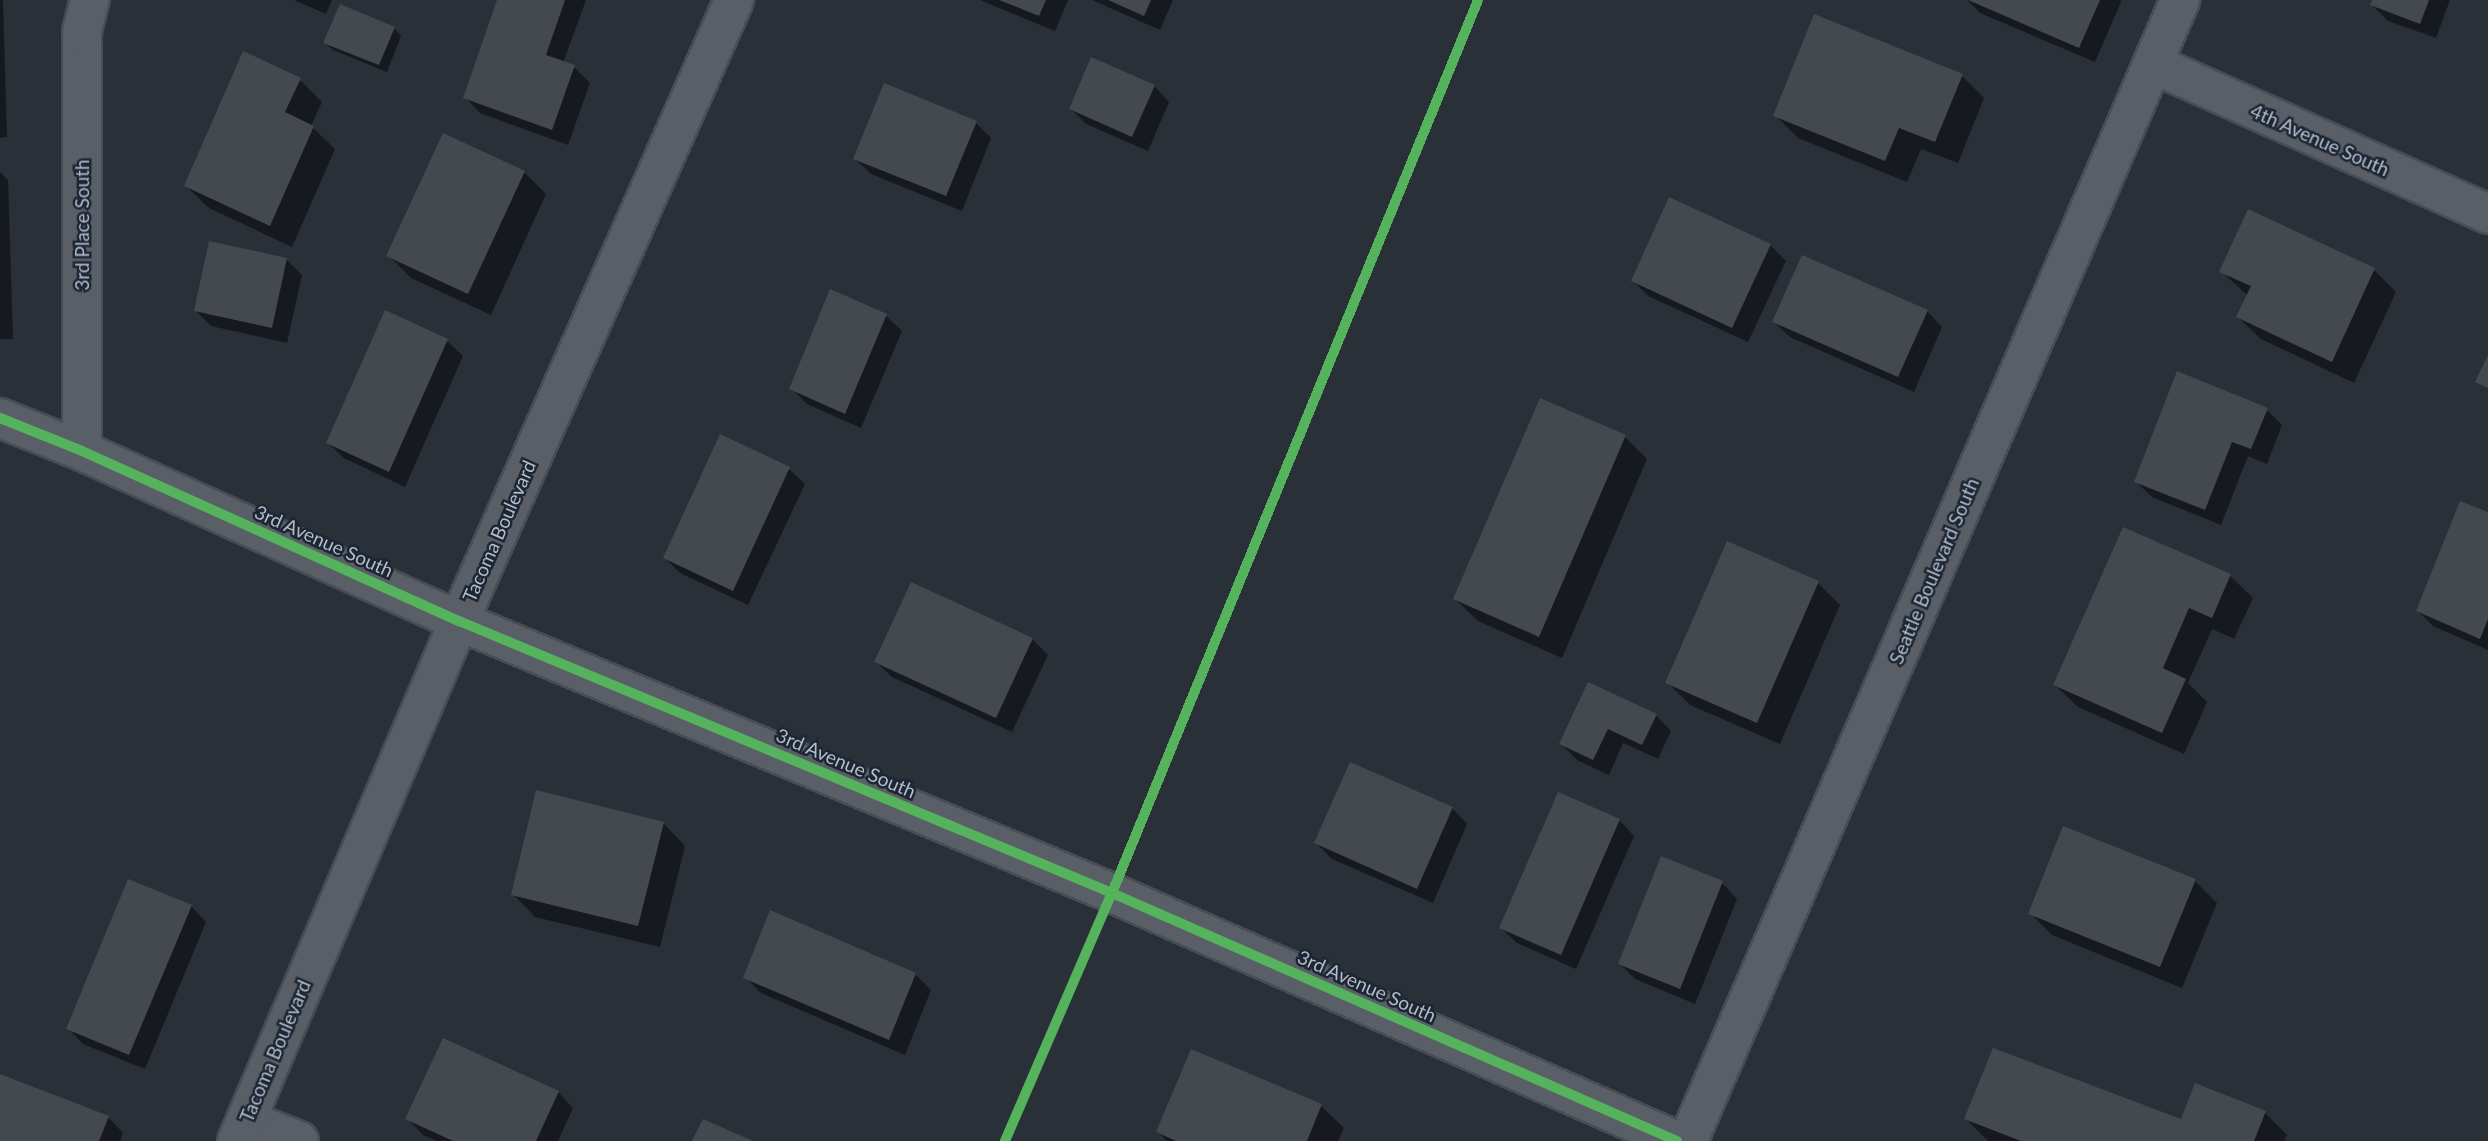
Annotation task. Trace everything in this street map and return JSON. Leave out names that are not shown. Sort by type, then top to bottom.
[{"type":"street","name":"3rd Place South","points":[[82,451],[82,32],[90,0]]},
{"type":"street","name":"Tacoma Boulevard","points":[[241,1130],[459,621],[734,0]]},
{"type":"street","name":"Seattle Boulevard South","points":[[1688,1141],[2180,0]]},
{"type":"street","name":"4th Avenue South","points":[[2153,64],[2488,215]]},
{"type":"street","name":"3rd Avenue South","points":[[0,418],[82,451],[459,621],[1112,893],[1677,1141]]},
{"type":"street","points":[[241,1130],[299,1141]]},
{"type":"building","points":[[497,0],[565,0],[546,55],[575,65],[552,130],[463,98]]},
{"type":"building","points":[[999,0],[1046,0],[1039,16]]},
{"type":"building","points":[[1108,0],[1151,0],[1144,16]]},
{"type":"building","points":[[1968,0],[2100,0],[2079,48]]},
{"type":"building","points":[[2372,0],[2429,0],[2420,24],[2370,5]]},
{"type":"building","points":[[340,4],[395,27],[379,65],[323,43]]},
{"type":"building","points":[[1814,14],[1963,74],[1935,142],[1899,128],[1885,161],[1773,116]]},
{"type":"building","points":[[243,51],[301,78],[285,112],[314,126],[270,226],[184,186]]},
{"type":"building","points":[[1091,57],[1155,85],[1132,137],[1069,109]]},
{"type":"building","points":[[884,83],[977,121],[946,196],[853,159]]},
{"type":"building","points":[[443,133],[525,171],[468,294],[386,256]]},
{"type":"building","points":[[1669,197],[1771,244],[1732,328],[1631,281]]},
{"type":"building","points":[[2248,209],[2375,268],[2332,362],[2236,317],[2251,286],[2219,272]]},
{"type":"building","points":[[209,241],[287,258],[272,328],[194,311]]},
{"type":"building","points":[[1802,255],[1928,310],[1898,377],[1772,322]]},
{"type":"building","points":[[830,289],[887,314],[845,414],[789,389]]},
{"type":"building","points":[[385,310],[448,339],[389,472],[326,443]]},
{"type":"building","points":[[2488,355],[2488,388],[2475,382]]},
{"type":"building","points":[[2177,371],[2268,408],[2251,449],[2232,442],[2205,510],[2134,482]]},
{"type":"building","points":[[1540,398],[1626,435],[1539,637],[1453,599]]},
{"type":"building","points":[[720,434],[790,467],[733,591],[663,558]]},
{"type":"building","points":[[2460,501],[2488,512],[2488,619],[2480,639],[2416,611]]},
{"type":"building","points":[[2123,527],[2231,574],[2212,618],[2189,608],[2163,668],[2186,679],[2162,733],[2053,685]]},
{"type":"building","points":[[1727,541],[1819,581],[1757,723],[1665,683]]},
{"type":"building","points":[[911,582],[1033,638],[996,718],[874,662]]},
{"type":"building","points":[[1588,682],[1657,714],[1642,745],[1608,729],[1593,760],[1559,744]]},
{"type":"building","points":[[1350,762],[1453,807],[1417,889],[1314,843]]},
{"type":"building","points":[[536,790],[664,822],[638,926],[511,895]]},
{"type":"building","points":[[1558,792],[1620,819],[1561,955],[1499,928]]},
{"type":"building","points":[[2063,826],[2196,879],[2160,967],[2028,914]]},
{"type":"building","points":[[1661,856],[1723,881],[1680,989],[1618,964]]},
{"type":"building","points":[[128,879],[192,905],[129,1055],[66,1029]]},
{"type":"building","points":[[770,910],[916,973],[889,1040],[743,978]]},
{"type":"building","points":[[443,1038],[559,1091],[536,1141],[453,1141],[405,1119]]},
{"type":"building","points":[[1993,1048],[2181,1119],[2195,1083],[2266,1111],[2254,1141],[2021,1141],[1964,1119]]},
{"type":"building","points":[[1191,1049],[1322,1104],[1307,1141],[1176,1141],[1156,1132]]},
{"type":"building","points":[[0,1074],[109,1116],[99,1141],[0,1141]]},
{"type":"building","points":[[703,1119],[753,1141],[692,1141]]},
{"type":"cycle path","points":[[1005,1141],[1112,893],[1478,0]]},
{"type":"cycle path","points":[[0,418],[82,451],[459,621],[1112,893],[1677,1141]]}]
